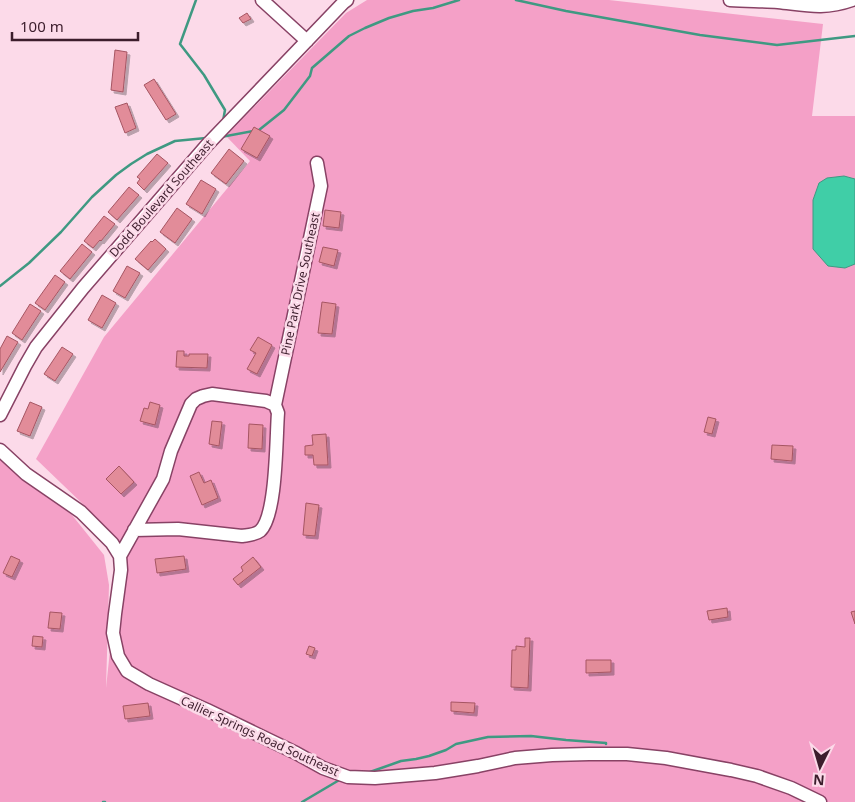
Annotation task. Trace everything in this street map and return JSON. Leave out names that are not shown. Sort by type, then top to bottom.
[{"type":"street","points":[[262,0],[307,40]]},
{"type":"street","name":"Dodd Boulevard Southeast","points":[[0,415],[36,347],[83,288],[206,145],[347,0]]},
{"type":"street","points":[[730,0],[777,2],[808,7],[836,5],[852,0]]},
{"type":"street","name":"Pine Park Drive Southeast","points":[[134,530],[178,529],[242,536],[259,532],[264,525],[270,510],[273,494],[278,413],[275,405],[321,186],[317,163]]},
{"type":"street","points":[[120,556],[163,479],[171,451],[191,404],[196,399],[212,394],[266,401],[275,405]]},
{"type":"street","points":[[0,450],[26,474],[81,512],[112,543],[120,556]]},
{"type":"street","name":"Callier Springs Road Southeast","points":[[120,556],[121,570],[114,633],[118,656],[127,671],[149,684],[296,753],[323,768],[348,777],[375,778],[435,773],[515,758],[552,755],[628,754],[666,758],[757,776],[791,788],[820,802]]},
{"type":"shaded area","points":[[367,0],[609,0],[823,24],[812,116],[855,116],[855,802],[0,802],[0,459],[72,515],[104,555],[109,585],[106,688],[120,556],[88,509],[36,459],[104,337],[250,161],[226,136],[346,13]]},
{"type":"shaded area","points":[[844,176],[855,179],[855,264],[845,268],[828,266],[813,249],[813,200],[819,183],[827,178]]},
{"type":"building","points":[[247,13],[251,19],[243,23],[239,18]]},
{"type":"building","points":[[115,50],[127,52],[123,92],[111,90]]},
{"type":"building","points":[[154,79],[176,114],[166,120],[144,85]]},
{"type":"building","points":[[127,103],[136,128],[125,133],[115,107]]},
{"type":"building","points":[[254,127],[270,136],[257,158],[241,149]]},
{"type":"building","points":[[229,149],[244,161],[226,184],[211,173]]},
{"type":"building","points":[[157,154],[168,163],[144,190],[137,183],[140,179],[137,177]]},
{"type":"building","points":[[201,180],[216,189],[202,214],[186,204]]},
{"type":"building","points":[[129,187],[139,195],[117,220],[108,212]]},
{"type":"building","points":[[177,208],[192,219],[175,243],[160,232]]},
{"type":"building","points":[[325,210],[341,212],[339,228],[323,226]]},
{"type":"building","points":[[104,216],[115,224],[93,248],[84,241]]},
{"type":"building","points":[[155,239],[166,249],[148,270],[135,259]]},
{"type":"building","points":[[82,244],[92,252],[70,279],[60,271]]},
{"type":"building","points":[[323,247],[338,250],[334,266],[319,262]]},
{"type":"building","points":[[127,266],[140,273],[125,298],[113,291]]},
{"type":"building","points":[[55,275],[65,282],[45,310],[35,303]]},
{"type":"building","points":[[102,295],[116,303],[102,328],[88,320]]},
{"type":"building","points":[[322,302],[336,304],[332,334],[318,333]]},
{"type":"building","points":[[30,304],[41,311],[22,340],[12,333]]},
{"type":"building","points":[[7,336],[18,342],[0,372],[0,349]]},
{"type":"building","points":[[258,337],[272,345],[257,374],[247,369],[256,353],[250,350]]},
{"type":"building","points":[[62,347],[73,354],[55,381],[44,374]]},
{"type":"building","points":[[177,351],[184,351],[184,356],[189,356],[189,354],[208,354],[207,368],[176,367]]},
{"type":"building","points":[[30,402],[42,407],[30,436],[17,431]]},
{"type":"building","points":[[150,402],[160,405],[155,425],[140,421],[144,408],[148,409]]},
{"type":"building","points":[[708,417],[716,419],[712,434],[704,432]]},
{"type":"building","points":[[212,421],[222,422],[219,446],[209,444]]},
{"type":"building","points":[[249,424],[263,425],[262,449],[248,448]]},
{"type":"building","points":[[326,434],[328,465],[314,465],[313,455],[305,455],[305,446],[313,445],[312,435]]},
{"type":"building","points":[[772,445],[793,446],[792,461],[771,459]]},
{"type":"building","points":[[119,466],[134,482],[121,494],[106,479]]},
{"type":"building","points":[[199,472],[204,483],[211,480],[218,498],[202,505],[190,476]]},
{"type":"building","points":[[306,503],[319,505],[315,536],[303,535]]},
{"type":"building","points":[[11,556],[20,560],[12,577],[3,573]]},
{"type":"building","points":[[184,556],[186,569],[157,573],[155,559]]},
{"type":"building","points":[[253,557],[261,567],[238,585],[233,579],[243,571],[241,567]]},
{"type":"building","points":[[727,608],[728,617],[709,620],[707,611]]},
{"type":"building","points":[[855,611],[855,624],[851,612]]},
{"type":"building","points":[[50,612],[62,613],[60,629],[48,628]]},
{"type":"building","points":[[33,636],[43,637],[42,647],[32,646]]},
{"type":"building","points":[[525,638],[530,638],[528,688],[511,687],[512,650],[516,650],[516,646],[525,647]]},
{"type":"building","points":[[309,646],[315,648],[312,656],[306,654]]},
{"type":"building","points":[[586,660],[611,660],[611,672],[586,673]]},
{"type":"building","points":[[451,702],[475,703],[474,713],[451,711]]},
{"type":"building","points":[[148,703],[150,716],[125,719],[123,706]]},
{"type":"waterway","points":[[196,0],[180,44],[204,75],[225,110],[223,121]]},
{"type":"waterway","points":[[221,137],[259,130],[284,110],[310,76],[312,68],[349,36],[389,18],[459,0]]},
{"type":"waterway","points":[[516,0],[700,35],[777,45],[855,36]]},
{"type":"waterway","points":[[0,286],[29,263],[61,232],[92,197],[131,164],[175,141],[206,138]]},
{"type":"waterway","points":[[370,772],[401,761],[429,756],[456,744],[488,737],[531,736],[606,744]]},
{"type":"waterway","points":[[302,802],[341,779]]}]
